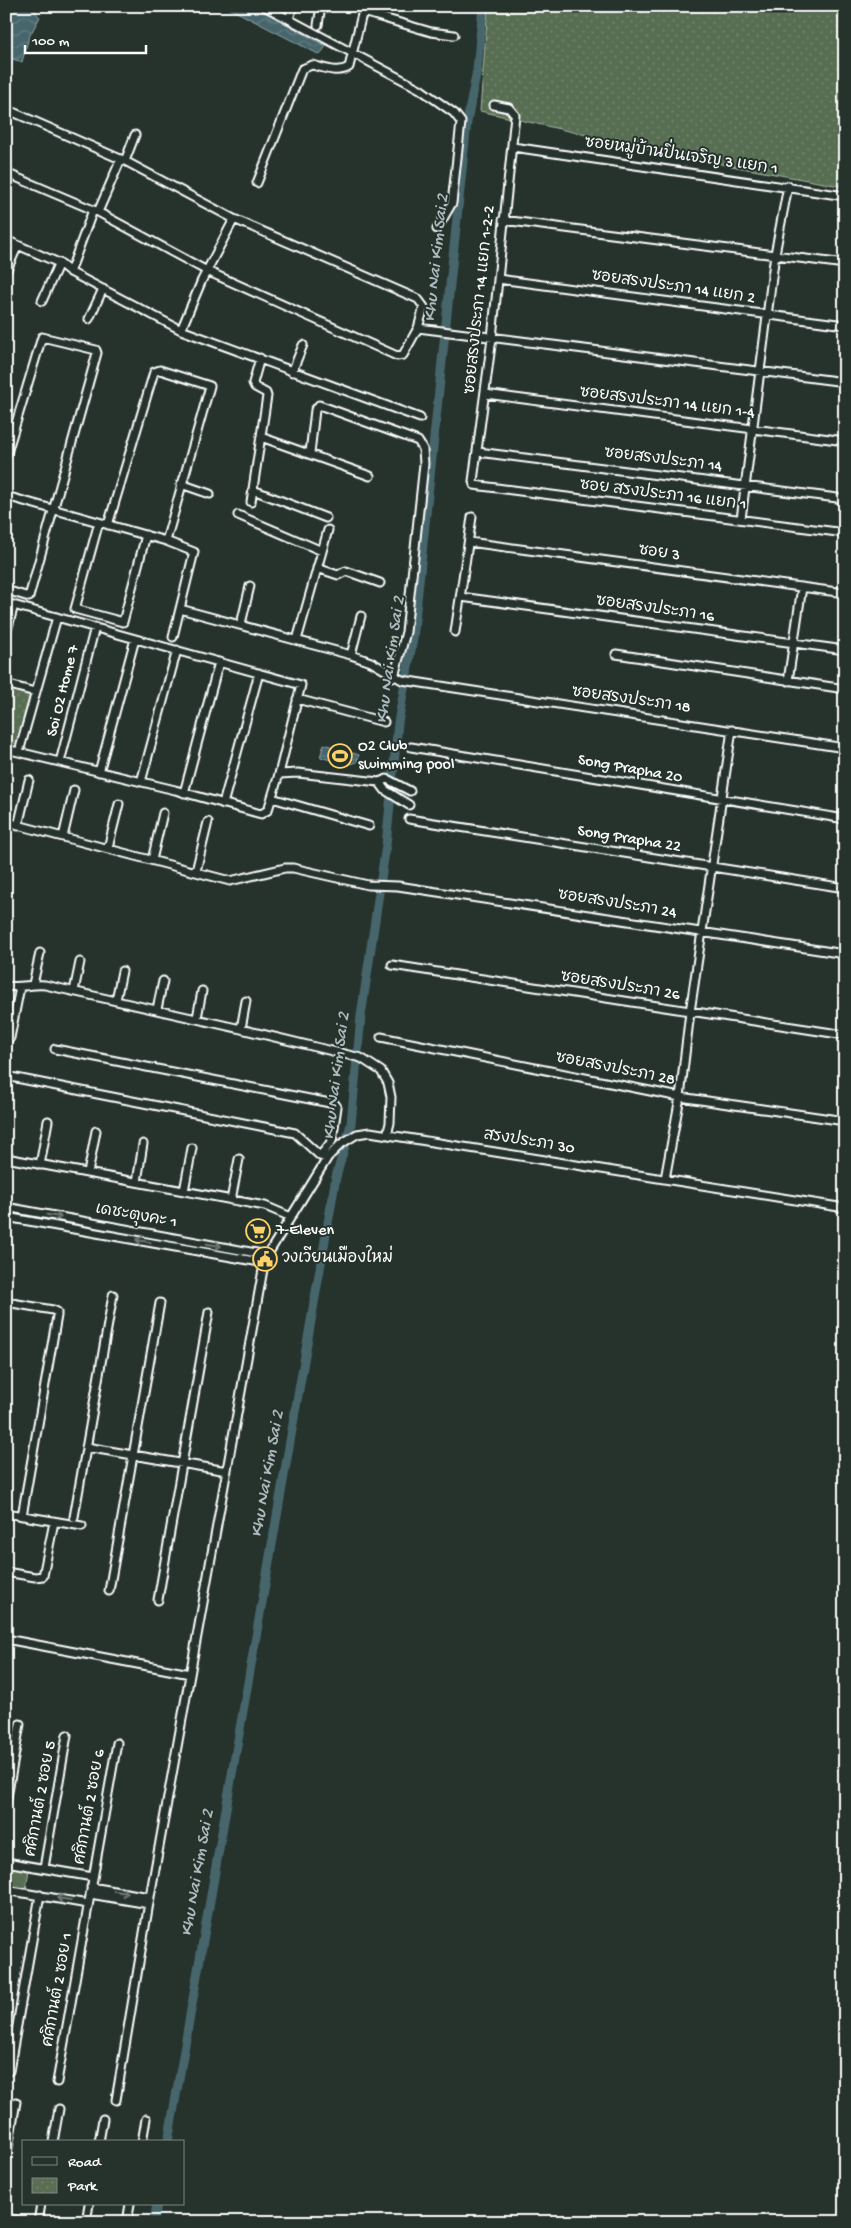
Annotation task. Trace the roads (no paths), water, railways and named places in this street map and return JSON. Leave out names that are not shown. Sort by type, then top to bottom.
[{"type":"street","points":[[264,6],[420,89],[454,113],[461,122],[452,203],[437,229]]},
{"type":"street","points":[[289,19],[293,6]]},
{"type":"street","points":[[318,25],[322,6]]},
{"type":"street","points":[[257,183],[302,69],[312,64],[330,70],[342,71],[349,67],[364,9],[431,32],[454,35]]},
{"type":"street","name":"ซอยสรงประภา 14 แยก 1-2-2","points":[[478,486],[473,481],[492,338],[515,115],[510,108],[494,105]]},
{"type":"street","points":[[6,110],[123,160],[234,219],[418,299],[424,307],[418,328],[403,355],[397,356],[207,271],[95,211],[6,173]]},
{"type":"street","points":[[70,272],[95,211],[135,135]]},
{"type":"street","name":"ซอยหมู่บ้านปิ่นเจริญ 3 แยก 1","points":[[513,147],[788,186],[845,196]]},
{"type":"street","points":[[741,519],[775,254],[788,186]]},
{"type":"street","points":[[182,330],[207,271],[234,219]]},
{"type":"street","points":[[503,220],[845,264]]},
{"type":"street","points":[[6,240],[59,263],[70,272],[182,330],[420,418]]},
{"type":"street","points":[[6,272],[18,245]]},
{"type":"street","points":[[42,301],[59,263]]},
{"type":"street","name":"ซอยสรงประภา 14 แยก 2","points":[[498,279],[845,325]]},
{"type":"street","points":[[89,319],[102,289]]},
{"type":"street","points":[[418,328],[845,382]]},
{"type":"street","points":[[6,456],[42,337],[96,350],[97,353],[29,596],[6,590]]},
{"type":"street","points":[[292,372],[303,345]]},
{"type":"street","points":[[251,502],[267,394],[255,387],[253,383],[260,358]]},
{"type":"street","points":[[108,524],[155,370],[210,386],[166,541]]},
{"type":"street","name":"ซอยสรงประภา 14 แยก 1-4","points":[[485,394],[845,441]]},
{"type":"street","points":[[310,453],[315,410],[319,405],[418,441],[422,447],[424,464],[411,592],[406,632],[394,677]]},
{"type":"street","points":[[261,437],[370,476]]},
{"type":"street","name":"ซอยสรงประภา 14","points":[[478,452],[845,499]]},
{"type":"street","points":[[181,484],[210,494]]},
{"type":"street","name":"ซอย สรงประภา 16 แยก 1","points":[[478,486],[845,533]]},
{"type":"street","points":[[253,490],[326,518]]},
{"type":"street","points":[[6,496],[146,535],[194,552],[173,637]]},
{"type":"street","points":[[238,515],[322,551]]},
{"type":"street","points":[[454,632],[461,597],[472,517]]},
{"type":"street","points":[[99,522],[75,608],[123,622],[146,535]]},
{"type":"street","points":[[297,640],[328,530]]},
{"type":"street","name":"ซอย 3","points":[[469,542],[845,593]]},
{"type":"street","points":[[317,568],[338,575],[348,571],[380,583]]},
{"type":"street","points":[[241,624],[250,586]]},
{"type":"street","points":[[788,680],[802,587]]},
{"type":"street","name":"ซอยสรงประภา 16","points":[[461,597],[845,650]]},
{"type":"street","points":[[6,634],[10,604],[301,685],[272,798],[268,810],[261,814],[6,749]]},
{"type":"street","name":"ซอยสรงประภา 18","points":[[180,609],[351,655],[371,662],[402,680],[845,748]]},
{"type":"street","points":[[351,655],[361,616]]},
{"type":"street","points":[[19,752],[57,617]]},
{"type":"street","name":"Soi O2 Home 7","points":[[60,762],[95,627]]},
{"type":"street","points":[[99,772],[135,639]]},
{"type":"street","points":[[141,782],[177,650]]},
{"type":"street","points":[[616,654],[845,689]]},
{"type":"street","points":[[184,793],[219,662]]},
{"type":"street","points":[[223,804],[259,673]]},
{"type":"street","points":[[6,684],[35,692]]},
{"type":"street","points":[[297,699],[384,722]]},
{"type":"street","points":[[665,1179],[680,1097],[720,800],[732,730]]},
{"type":"street","name":"Song Prapha 20","points":[[411,747],[720,800],[845,819]]},
{"type":"street","points":[[279,774],[298,773],[383,781],[408,790]]},
{"type":"street","points":[[18,826],[30,780]]},
{"type":"street","points":[[383,781],[385,790],[407,804]]},
{"type":"street","points":[[63,837],[74,790]]},
{"type":"street","points":[[272,798],[369,826]]},
{"type":"street","points":[[108,848],[119,804]]},
{"type":"street","points":[[152,860],[163,813]]},
{"type":"street","name":"Song Prapha 22","points":[[409,819],[845,888]]},
{"type":"street","name":"ซอยสรงประภา 24","points":[[6,822],[230,881],[289,868],[368,885],[384,885],[845,954]]},
{"type":"street","points":[[196,871],[208,822]]},
{"type":"street","points":[[33,984],[40,953]]},
{"type":"street","points":[[74,991],[80,962]]},
{"type":"street","name":"ซอยสรงประภา 26","points":[[392,965],[845,1035]]},
{"type":"street","points":[[116,1000],[122,971]]},
{"type":"street","points":[[157,1009],[163,981]]},
{"type":"street","points":[[6,986],[20,987],[33,984],[74,991],[351,1054],[372,1064],[386,1077],[390,1090],[390,1123],[387,1135]]},
{"type":"street","points":[[10,1038],[20,987]]},
{"type":"street","points":[[197,1018],[202,991]]},
{"type":"street","points":[[241,1028],[246,1001]]},
{"type":"street","name":"ซอยสรงประภา 28","points":[[382,1036],[680,1097],[845,1121]]},
{"type":"street","points":[[6,1076],[294,1132],[324,1156],[332,1141],[338,1108],[335,1104],[55,1049]]},
{"type":"street","points":[[40,1165],[48,1121]]},
{"type":"street","points":[[88,1173],[96,1131]]},
{"type":"street","name":"สรงประภา 30","points":[[116,2100],[149,1901],[227,1471],[262,1263],[259,1258],[265,1254],[291,1217],[324,1156],[357,1134],[370,1132],[845,1208]]},
{"type":"street","points":[[137,1182],[143,1144]]},
{"type":"street","points":[[184,1191],[192,1148]]},
{"type":"street","points":[[6,1158],[275,1209],[291,1217]]},
{"type":"street","points":[[231,1200],[239,1159]]},
{"type":"street","name":"เดชะตุงคะ 1","points":[[6,1207],[265,1254]]},
{"type":"street","name":"เดชะตุงคะ 1","points":[[6,1217],[262,1263]]},
{"type":"street","points":[[74,1516],[113,1295]]},
{"type":"street","points":[[6,1302],[57,1312],[22,1516]]},
{"type":"street","points":[[109,1591],[160,1303]]},
{"type":"street","points":[[158,1600],[209,1312]]},
{"type":"street","points":[[86,1448],[227,1471]]},
{"type":"street","points":[[6,1513],[82,1526]]},
{"type":"street","points":[[6,1572],[35,1577],[43,1576],[54,1522]]},
{"type":"street","points":[[6,1639],[190,1674]]},
{"type":"street","points":[[6,1802],[20,1724]]},
{"type":"street","name":"ศศิกานต์ 2 ซอย 5","points":[[44,1868],[67,1735]]},
{"type":"street","name":"ศศิกานต์ 2 ซอย 6","points":[[91,1890],[117,1743]]},
{"type":"street","points":[[6,1862],[93,1877]]},
{"type":"street","points":[[6,1890],[88,1904]]},
{"type":"street","points":[[91,1890],[149,1901]]},
{"type":"street","name":"ศศิกานต์ 2 ซอย 1","points":[[57,2082],[91,1890]]},
{"type":"street","points":[[9,2072],[40,1895]]},
{"type":"street","points":[[6,2159],[16,2102]]},
{"type":"street","points":[[53,2140],[59,2109]]},
{"type":"street","points":[[99,2140],[103,2119]]},
{"type":"street","points":[[142,2140],[146,2120]]},
{"type":"street","points":[[38,2222],[41,2206]]},
{"type":"street","points":[[86,2222],[89,2206]]},
{"type":"street","points":[[127,2222],[130,2206]]},
{"type":"street","points":[[6,2218],[24,2222]]},
{"type":"water","points":[[6,6],[36,6],[36,13],[40,17],[29,37],[22,62],[6,57]]},
{"type":"water","points":[[225,6],[253,6],[326,46],[320,55]]},
{"type":"water","name":"O2 Club swimming pool","points":[[324,744],[359,755],[357,762],[348,765],[320,757]]},
{"type":"waterway","name":"Khu Nai Kim Sai 2","points":[[168,2140],[336,1177],[351,1124],[361,1016],[386,845],[398,723],[413,639],[467,122],[477,70],[483,6]]},
{"type":"waterway","name":"Khu Nai Kim Sai 2","points":[[154,2222],[157,2206]]},
{"type":"place","name":"O2 Club swimming pool","points":[[340,756]]},
{"type":"place","name":"7-Eleven","points":[[258,1231]]},
{"type":"place","name":"วงเวียนเมืองใหม่","points":[[265,1259]]}]
